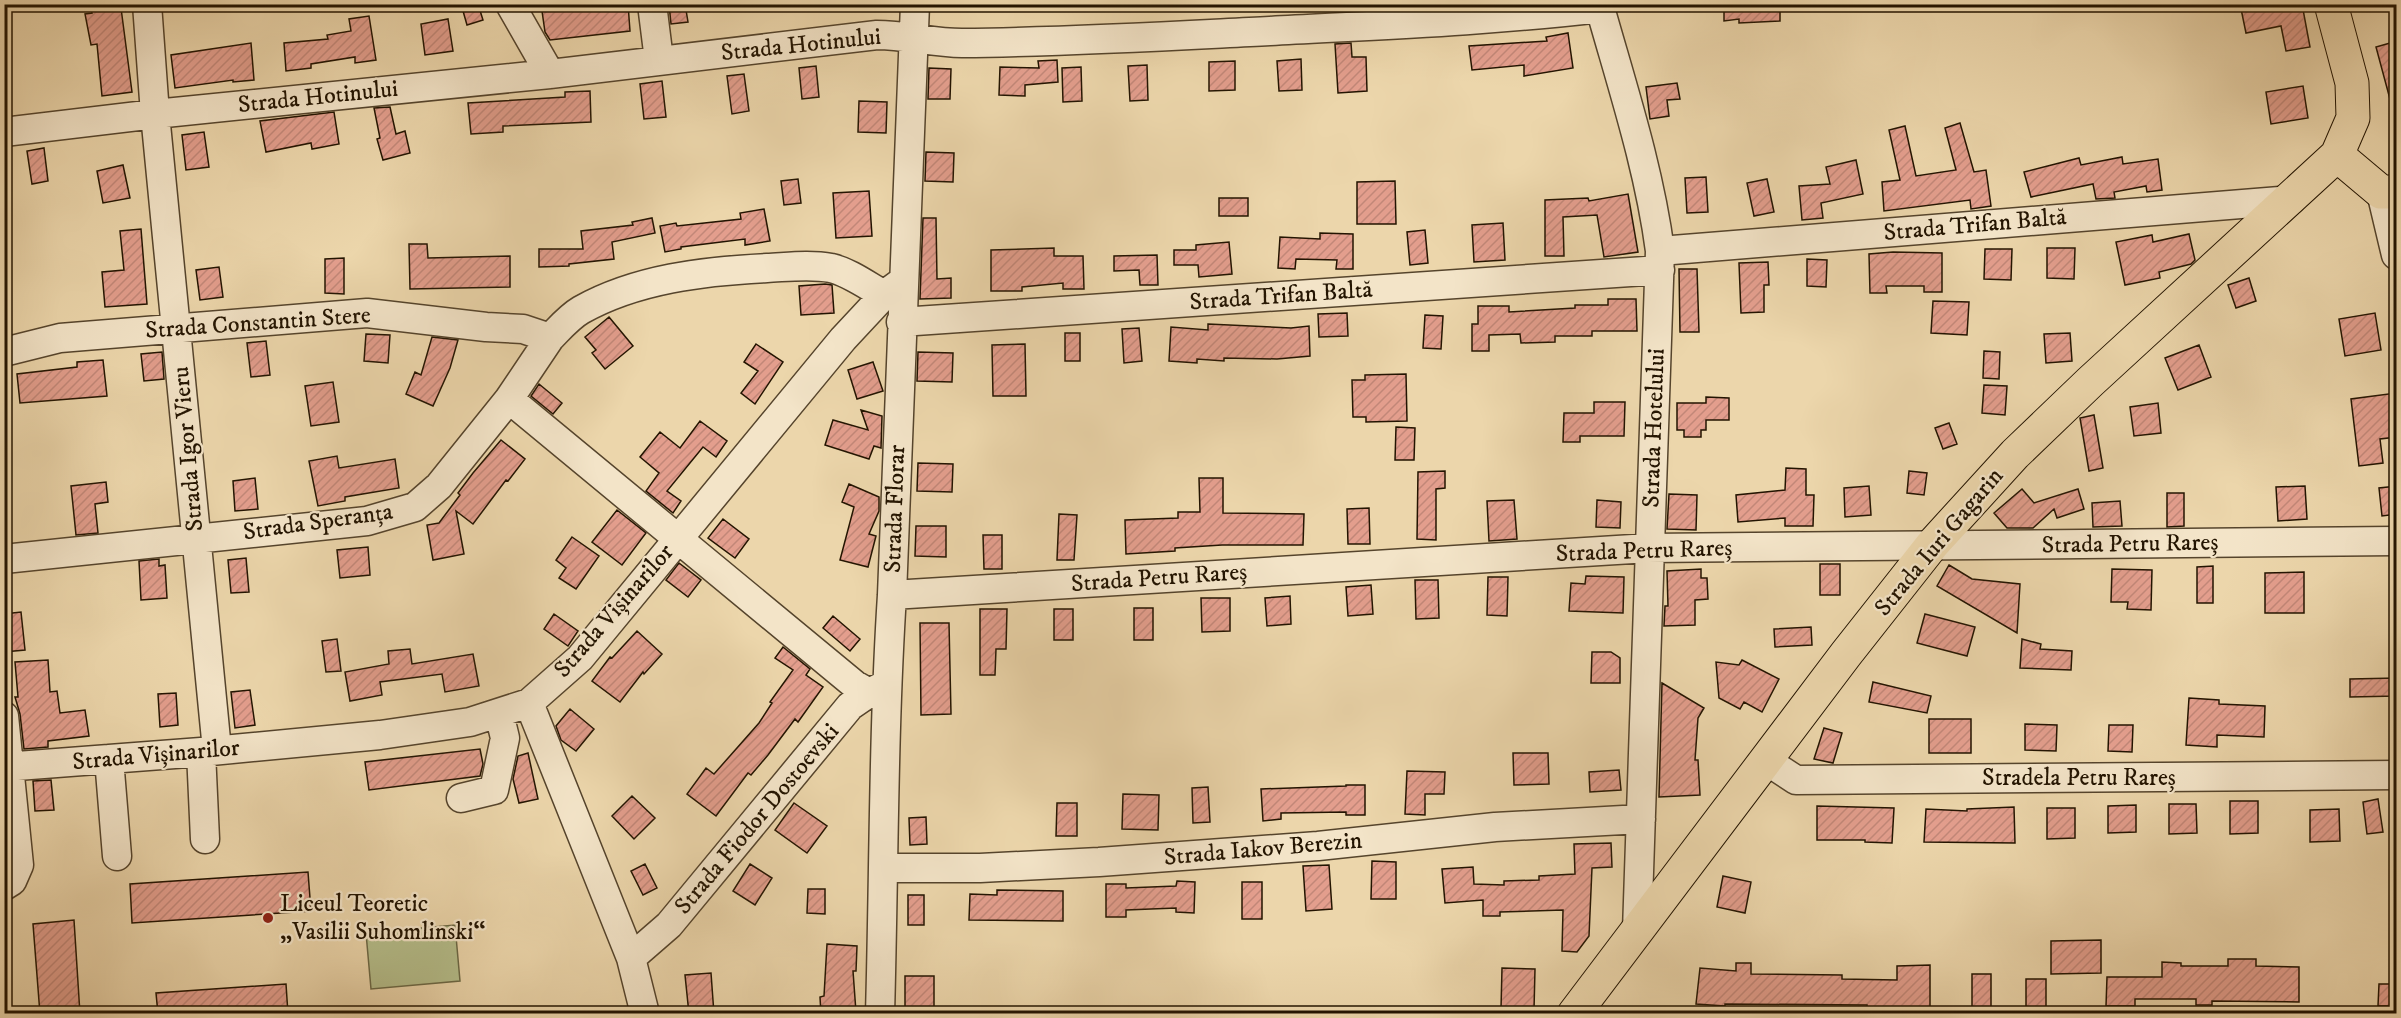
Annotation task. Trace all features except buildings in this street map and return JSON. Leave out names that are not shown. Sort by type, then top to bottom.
[{"type":"main road","name":"Strada Iuri Gagarin","points":[[1574,1014],[1846,654],[1932,545],[2015,454],[2337,155],[2354,118],[2352,83],[2331,4]]},
{"type":"main road","points":[[2337,155],[2389,192]]},
{"type":"street","name":"Strada Igor Vieru","points":[[147,4],[155,114],[196,538],[209,751],[205,839]]},
{"type":"street","points":[[510,4],[550,74]]},
{"type":"street","points":[[652,4],[659,60]]},
{"type":"street","name":"Strada Florar","points":[[880,1014],[884,867],[878,689],[892,595],[901,322],[893,288],[915,4]]},
{"type":"street","name":"Strada Hotinului","points":[[4,132],[155,114],[550,74],[877,35],[913,36],[960,43],[1221,33],[1534,16],[1600,6]]},
{"type":"street","name":"Strada Hotelului","points":[[1600,6],[1652,198],[1660,261],[1637,931]]},
{"type":"street","points":[[2389,192],[2397,255]]},
{"type":"street","name":"Strada Trifan Baltă","points":[[901,322],[1660,261],[2291,200]]},
{"type":"street","points":[[550,338],[578,312],[612,295],[680,277],[717,271],[800,266],[832,268],[858,280],[893,288]]},
{"type":"street","name":"Strada Vișinarilor","points":[[7,767],[380,735],[470,722],[529,703],[580,658],[843,339],[893,288]]},
{"type":"street","name":"Strada Constantin Stere","points":[[4,352],[60,338],[367,313],[523,329],[550,338]]},
{"type":"street","name":"Strada Speranța","points":[[4,559],[367,521],[415,507],[439,486],[509,399],[550,338]]},
{"type":"street","points":[[509,399],[855,685],[878,689]]},
{"type":"street","name":"Strada Petru Rareș","points":[[892,595],[1649,548],[2397,541]]},
{"type":"street","name":"Strada Fiodor Dostoevski","points":[[631,958],[669,925],[850,706],[878,689]]},
{"type":"street","points":[[529,703],[631,958],[645,1014]]},
{"type":"street","points":[[462,798],[494,790],[505,738],[499,713]]},
{"type":"street","points":[[4,716],[7,767],[19,865],[12,881],[4,886]]},
{"type":"street","points":[[109,759],[117,856]]},
{"type":"street","name":"Stradela Petru Rareș","points":[[1767,761],[1796,780],[2397,775]]},
{"type":"street","name":"Strada Iakov Berezin","points":[[884,867],[980,868],[1099,862],[1318,846],[1495,827],[1641,819]]},
{"type":"green space","points":[[455,925],[460,981],[371,989],[366,933]]},
{"type":"place","name":"Liceul Teoretic „Vasilii Suhomlinski“","points":[[268,918]]}]
